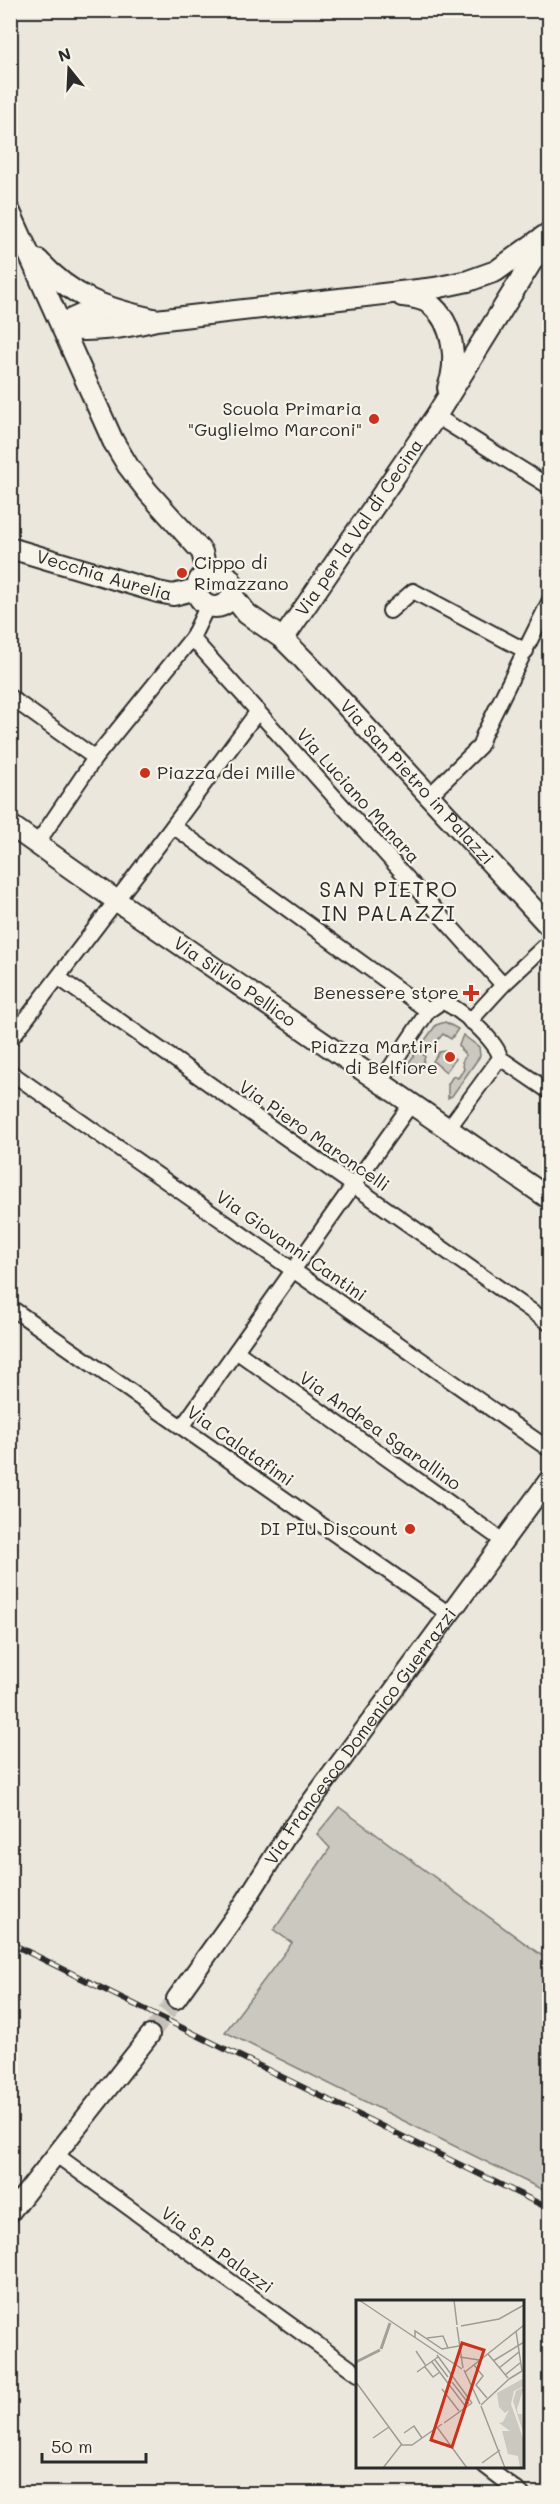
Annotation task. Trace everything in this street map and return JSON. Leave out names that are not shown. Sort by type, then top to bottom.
[{"type":"main road","points":[[10,212],[113,441],[128,466],[202,552],[204,589]]},
{"type":"main road","points":[[62,326],[84,331],[121,329],[156,320],[388,293],[468,281],[496,271],[549,233]]},
{"type":"main road","points":[[436,416],[549,233]]},
{"type":"main road","points":[[26,245],[56,279],[72,291],[111,309],[156,320]]},
{"type":"main road","points":[[388,293],[417,298],[430,304],[444,321],[451,337],[454,358],[451,381],[436,416]]},
{"type":"main road","points":[[62,326],[90,311],[111,309]]},
{"type":"main road","name":"Via per la Val di Cecina","points":[[283,639],[436,416]]},
{"type":"main road","name":"Vecchia Aurelia","points":[[10,548],[158,592],[173,595],[204,589],[222,605],[232,595]]},
{"type":"main road","points":[[204,589],[217,572],[227,576],[232,585],[232,595],[247,614],[283,639]]},
{"type":"main road","name":"Via San Pietro in Palazzi","points":[[283,639],[430,795],[549,927]]},
{"type":"main road","name":"Via Silvio Pellico","points":[[10,825],[117,902],[380,1083],[547,1191]]},
{"type":"street","points":[[436,416],[549,487]]},
{"type":"street","points":[[36,845],[95,758],[192,638],[204,589]]},
{"type":"street","points":[[390,611],[413,591],[526,651]]},
{"type":"street","points":[[430,795],[480,746],[549,600]]},
{"type":"street","name":"Via Luciano Manara","points":[[192,638],[503,985]]},
{"type":"street","points":[[10,697],[95,758]]},
{"type":"street","points":[[10,1040],[117,902],[258,711]]},
{"type":"street","points":[[173,826],[428,1011]]},
{"type":"street","points":[[470,1021],[503,985],[549,941]]},
{"type":"street","name":"Via Piero Maroncelli","points":[[58,978],[549,1324]]},
{"type":"street","points":[[380,1083],[428,1011],[441,1002],[447,1003],[470,1021],[496,1047],[500,1059],[549,1092]]},
{"type":"street","points":[[448,1129],[500,1059]]},
{"type":"street","name":"Via Giovanni Cantini","points":[[10,1072],[549,1450]]},
{"type":"street","points":[[182,1427],[411,1104]]},
{"type":"street","name":"Via Calatafimi","points":[[10,1307],[449,1614]]},
{"type":"street","name":"Via Andrea Sgarallino","points":[[236,1351],[502,1541]]},
{"type":"street","name":"Via Francesco Domenico Guerrazzi","points":[[177,2000],[241,1908],[291,1829],[549,1478]]},
{"type":"street","points":[[10,2213],[150,2035]]},
{"type":"street","name":"Via S.P. Palazzi","points":[[55,2154],[356,2373]]},
{"type":"street","points":[[488,2468],[522,2493]]},
{"type":"shaded area","points":[[445,1022],[458,1029],[451,1039],[443,1034],[432,1047],[428,1044],[422,1053],[425,1057],[422,1066],[408,1069],[407,1065],[436,1025]]},
{"type":"shaded area","points":[[463,1035],[479,1047],[480,1056],[452,1096],[448,1098],[448,1084],[453,1076],[458,1078],[464,1069],[462,1062],[466,1055],[459,1045]]},
{"type":"shaded area","points":[[445,1051],[455,1059],[446,1072],[433,1061],[439,1052]]},
{"type":"shaded area","points":[[339,1807],[549,1961],[549,2193],[225,2032],[292,1943],[274,1930],[330,1848],[317,1834]]},
{"type":"tunnel","points":[[150,2035],[176,1999]]},
{"type":"railway","points":[[10,1943],[550,2209]]},
{"type":"place","name":"Scuola Primaria \"Guglielmo Marconi\"","points":[[374,419]]},
{"type":"place","name":"Cippo di Rimazzano","points":[[182,573]]},
{"type":"place","name":"Piazza dei Mille","points":[[145,773]]},
{"type":"place","name":"Benessere store","points":[[471,993]]},
{"type":"place","name":"Piazza Martiri di Belfiore","points":[[450,1057]]},
{"type":"place","name":"DI PIU Discount","points":[[410,1529]]},
{"type":"district","name":"SAN PIETRO IN PALAZZI","points":[[389,902]]}]
